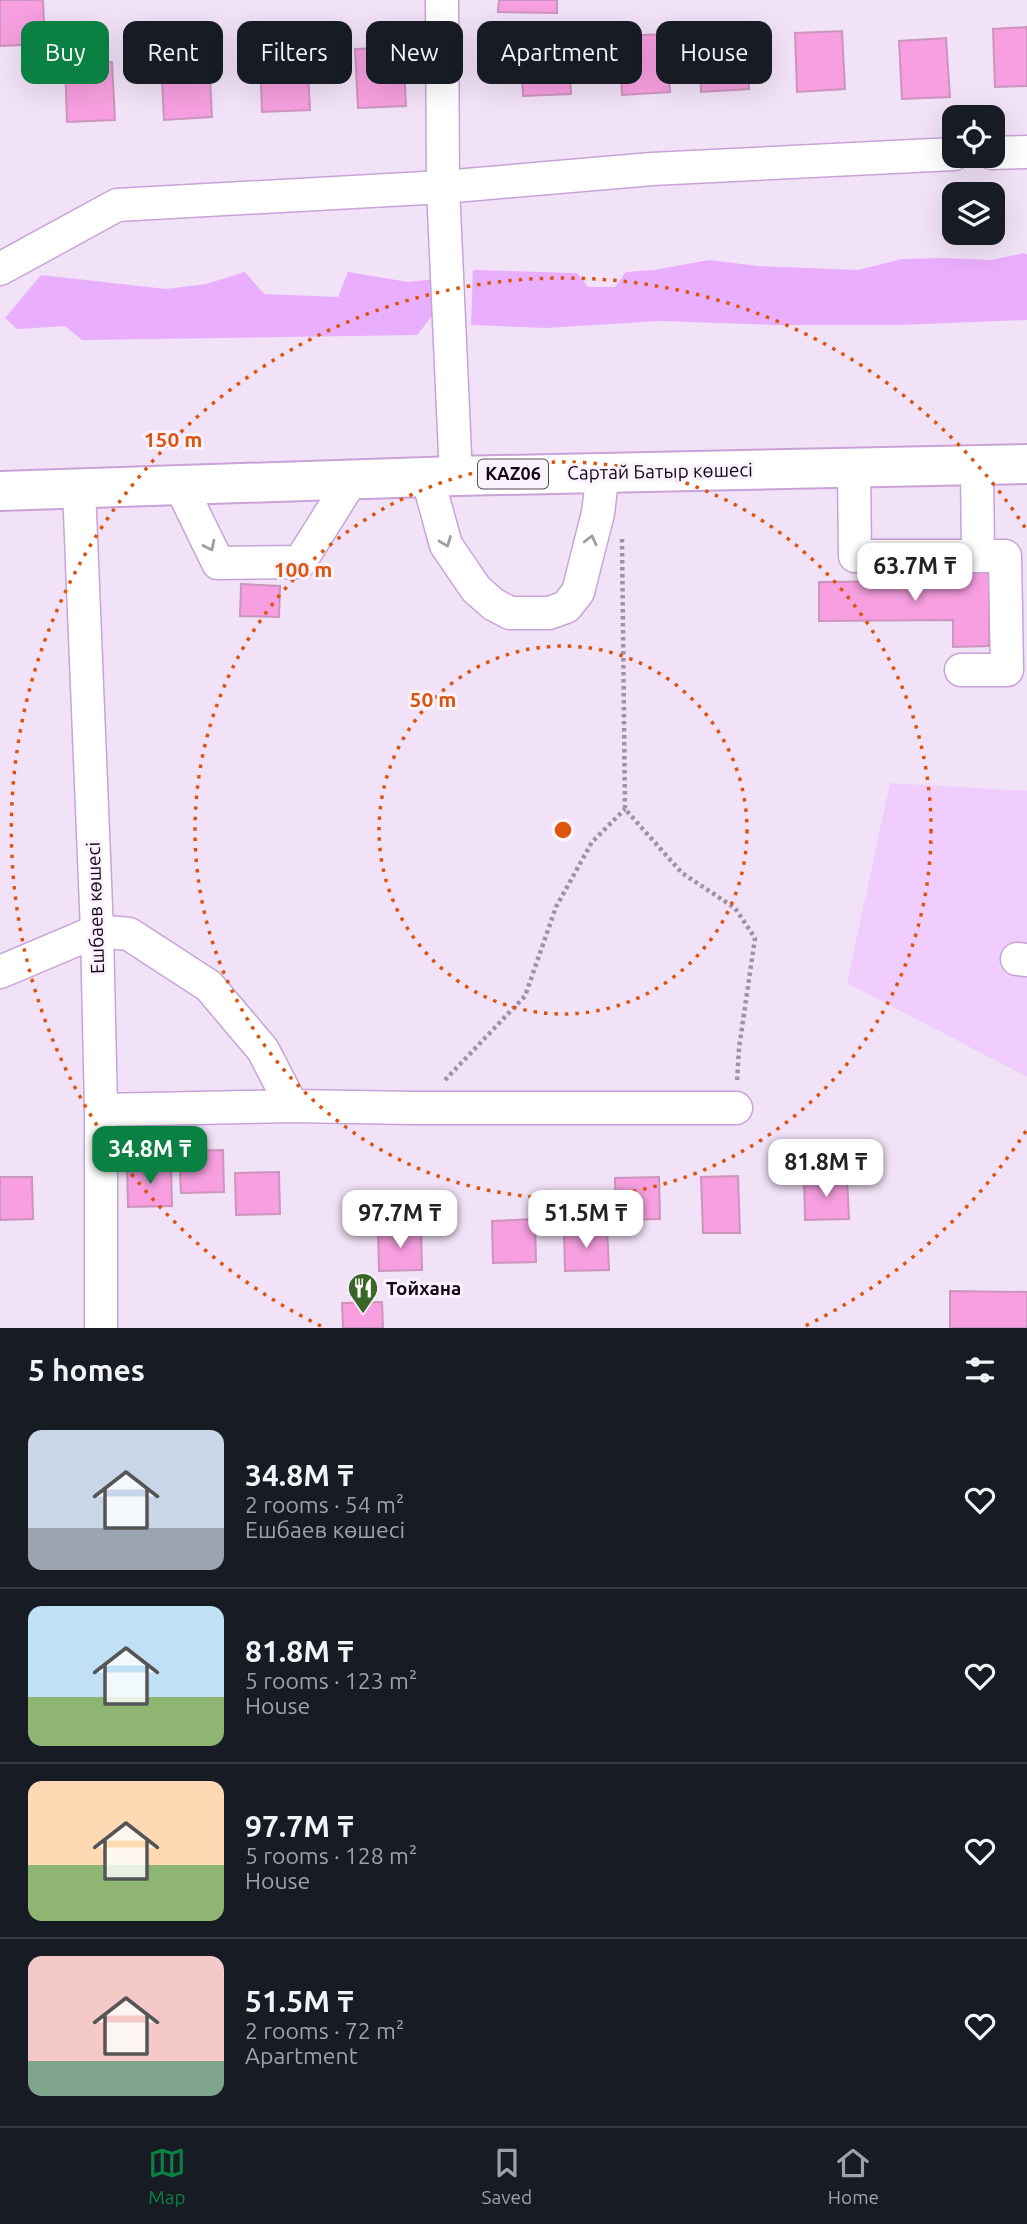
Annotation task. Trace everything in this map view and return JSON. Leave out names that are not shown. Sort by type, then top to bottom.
[{"type":"highway","name":"Сартай Батыр көшесі","points":[[0,491],[442,476],[1027,464]]},
{"type":"street","points":[[442,0],[442,476],[446,545],[476,589],[510,614],[549,613],[566,607],[578,592],[598,513],[603,472]]},
{"type":"street","points":[[1005,153],[1027,152]]},
{"type":"street","points":[[0,270],[117,205],[443,187],[652,169],[942,156]]},
{"type":"street","points":[[977,465],[978,556]]},
{"type":"street","points":[[854,467],[855,556],[1005,556],[1007,670],[961,670]]},
{"type":"street","points":[[180,485],[218,563],[300,562],[352,479]]},
{"type":"street","name":"Ешбаев көшесі","points":[[79,488],[101,1110],[101,1328]]},
{"type":"street","points":[[0,972],[96,931],[129,934],[209,986],[263,1050],[292,1106]]},
{"type":"street","points":[[101,1110],[292,1106],[736,1108]]},
{"type":"path","points":[[622,526],[625,809],[682,873],[735,908],[755,938],[739,1048],[736,1108]]},
{"type":"path","points":[[414,1108],[460,1066],[525,996],[556,907],[592,842],[625,809]]},
{"type":"shaded area","points":[[1024,253],[1027,255],[1027,320],[899,325],[660,321],[545,328],[471,325],[473,270],[577,273],[588,287],[615,287],[626,272],[709,260],[758,266],[858,270],[902,259],[992,260]]},
{"type":"shaded area","points":[[245,272],[264,294],[338,297],[348,272],[408,282],[436,279],[432,316],[417,335],[82,340],[65,326],[17,329],[5,318],[41,275],[166,289],[206,284]]},
{"type":"shaded area","points":[[890,783],[1027,791],[1027,1077],[847,983]]},
{"type":"building","points":[[0,0],[43,0],[44,21],[21,21],[21,45],[0,46]]},
{"type":"building","points":[[499,0],[557,0],[557,13],[498,12]]},
{"type":"building","points":[[1027,27],[1027,86],[995,87],[993,29]]},
{"type":"building","points":[[842,31],[845,89],[797,92],[795,33]]},
{"type":"building","points":[[656,34],[656,84],[669,84],[670,92],[622,95],[621,84],[642,84],[642,35]]},
{"type":"building","points":[[946,38],[950,97],[902,99],[899,41]]},
{"type":"building","points":[[355,49],[366,49],[366,84],[405,84],[406,106],[358,108]]},
{"type":"building","points":[[109,62],[112,62],[115,120],[67,122],[66,84],[109,84]]},
{"type":"building","points":[[162,84],[210,84],[212,117],[164,120]]},
{"type":"building","points":[[261,84],[309,84],[310,110],[262,112]]},
{"type":"building","points":[[522,84],[570,84],[571,94],[523,96]]},
{"type":"building","points":[[701,84],[749,84],[749,89],[701,92]]},
{"type":"building","points":[[929,572],[989,572],[989,646],[953,647],[953,620],[819,621],[819,582],[930,581]]},
{"type":"building","points":[[241,584],[280,586],[279,617],[240,616]]},
{"type":"building","points":[[223,1150],[224,1192],[181,1193],[179,1151]]},
{"type":"building","points":[[171,1164],[172,1206],[128,1207],[127,1165]]},
{"type":"building","points":[[279,1172],[280,1214],[236,1215],[235,1173]]},
{"type":"building","points":[[738,1176],[740,1233],[703,1233],[701,1177]]},
{"type":"building","points":[[0,1177],[32,1177],[33,1219],[0,1220]]},
{"type":"building","points":[[659,1177],[660,1219],[616,1220],[615,1178]]},
{"type":"building","points":[[847,1177],[849,1219],[805,1220],[804,1178]]},
{"type":"building","points":[[535,1219],[536,1262],[493,1263],[492,1221]]},
{"type":"building","points":[[421,1228],[422,1270],[379,1271],[378,1229]]},
{"type":"building","points":[[607,1228],[609,1270],[565,1271],[564,1229]]},
{"type":"building","points":[[950,1291],[1027,1292],[1027,1328],[950,1328]]},
{"type":"building","name":"Тойхана","points":[[382,1302],[383,1328],[343,1328],[342,1303]]},
{"type":"place","name":"Тойхана","points":[[363,1315]]}]
